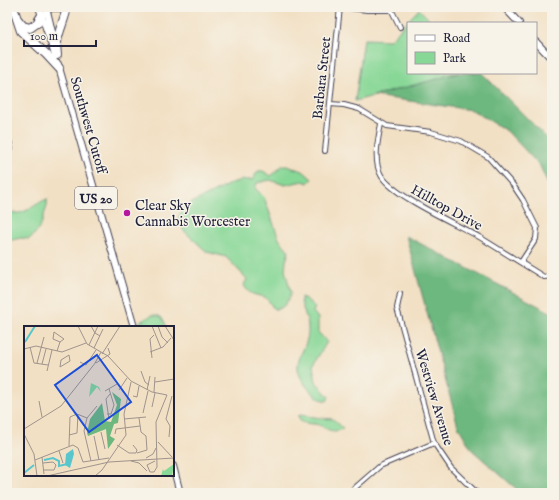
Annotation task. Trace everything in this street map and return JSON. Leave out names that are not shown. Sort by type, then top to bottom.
[{"type":"highway","points":[[13,7],[17,20],[25,35],[59,68]]},
{"type":"highway","points":[[50,7],[60,7]]},
{"type":"highway","points":[[55,46],[67,7]]},
{"type":"highway","points":[[17,20],[22,26],[30,28],[37,23],[41,11]]},
{"type":"highway","name":"Southwest Cutoff","points":[[55,46],[57,55]]},
{"type":"main road","name":"Southwest Cutoff","points":[[46,7],[55,46]]},
{"type":"main road","points":[[504,7],[518,22]]},
{"type":"main road","name":"Southwest Cutoff","points":[[41,11],[134,326]]},
{"type":"main road","points":[[537,43],[552,59]]},
{"type":"main road","name":"Southwest Cutoff","points":[[57,55],[59,68]]},
{"type":"main road","points":[[174,470],[180,493]]},
{"type":"street","points":[[341,7],[372,10],[390,8],[400,27]]},
{"type":"street","name":"Barbara Street","points":[[326,151],[341,7]]},
{"type":"street","points":[[330,104],[344,105],[359,109],[381,124],[437,134],[461,141],[476,148],[496,164],[523,200],[537,228],[536,239],[521,262]]},
{"type":"street","name":"Hilltop Drive","points":[[381,124],[377,162],[379,171],[387,183],[426,208],[521,262],[544,277],[552,276]]},
{"type":"street","points":[[7,136],[11,147],[7,154]]},
{"type":"street","name":"Westview Avenue","points":[[400,294],[397,308],[434,443],[451,468],[477,493]]},
{"type":"street","points":[[349,493],[380,466],[434,443]]},
{"type":"street","points":[[355,488],[358,493]]},
{"type":"green space","points":[[419,9],[432,22],[407,22],[407,74],[455,74],[355,101],[364,39],[390,40]]},
{"type":"green space","points":[[455,74],[483,74],[552,143],[552,194],[540,166],[507,131],[472,110],[374,96]]},
{"type":"green space","points":[[283,165],[303,171],[312,179],[308,183],[303,181],[285,185],[270,180],[257,183],[255,188],[264,197],[279,239],[289,251],[285,270],[291,293],[287,302],[283,306],[274,309],[268,300],[252,294],[246,289],[244,285],[247,279],[226,257],[207,252],[183,230],[178,219],[184,209],[193,202],[232,183],[241,180],[252,180],[258,171],[263,171],[271,176]]},
{"type":"green space","points":[[47,199],[47,207],[42,222],[35,233],[29,239],[21,238],[7,241],[7,212],[24,212]]},
{"type":"green space","points":[[406,236],[552,313],[552,493],[521,493],[472,450],[458,426]]},
{"type":"green space","points":[[301,297],[306,299],[315,307],[313,312],[318,318],[318,332],[327,342],[313,365],[316,382],[329,397],[327,401],[319,398],[309,390],[298,370],[298,363],[308,336],[307,319]]},
{"type":"green space","points":[[152,315],[162,318],[166,326],[138,326],[138,323]]},
{"type":"green space","points":[[301,415],[333,419],[343,428],[332,431],[319,425],[301,422],[298,416]]},
{"type":"place","name":"Clear Sky Cannabis Worcester","points":[[127,213]]}]
